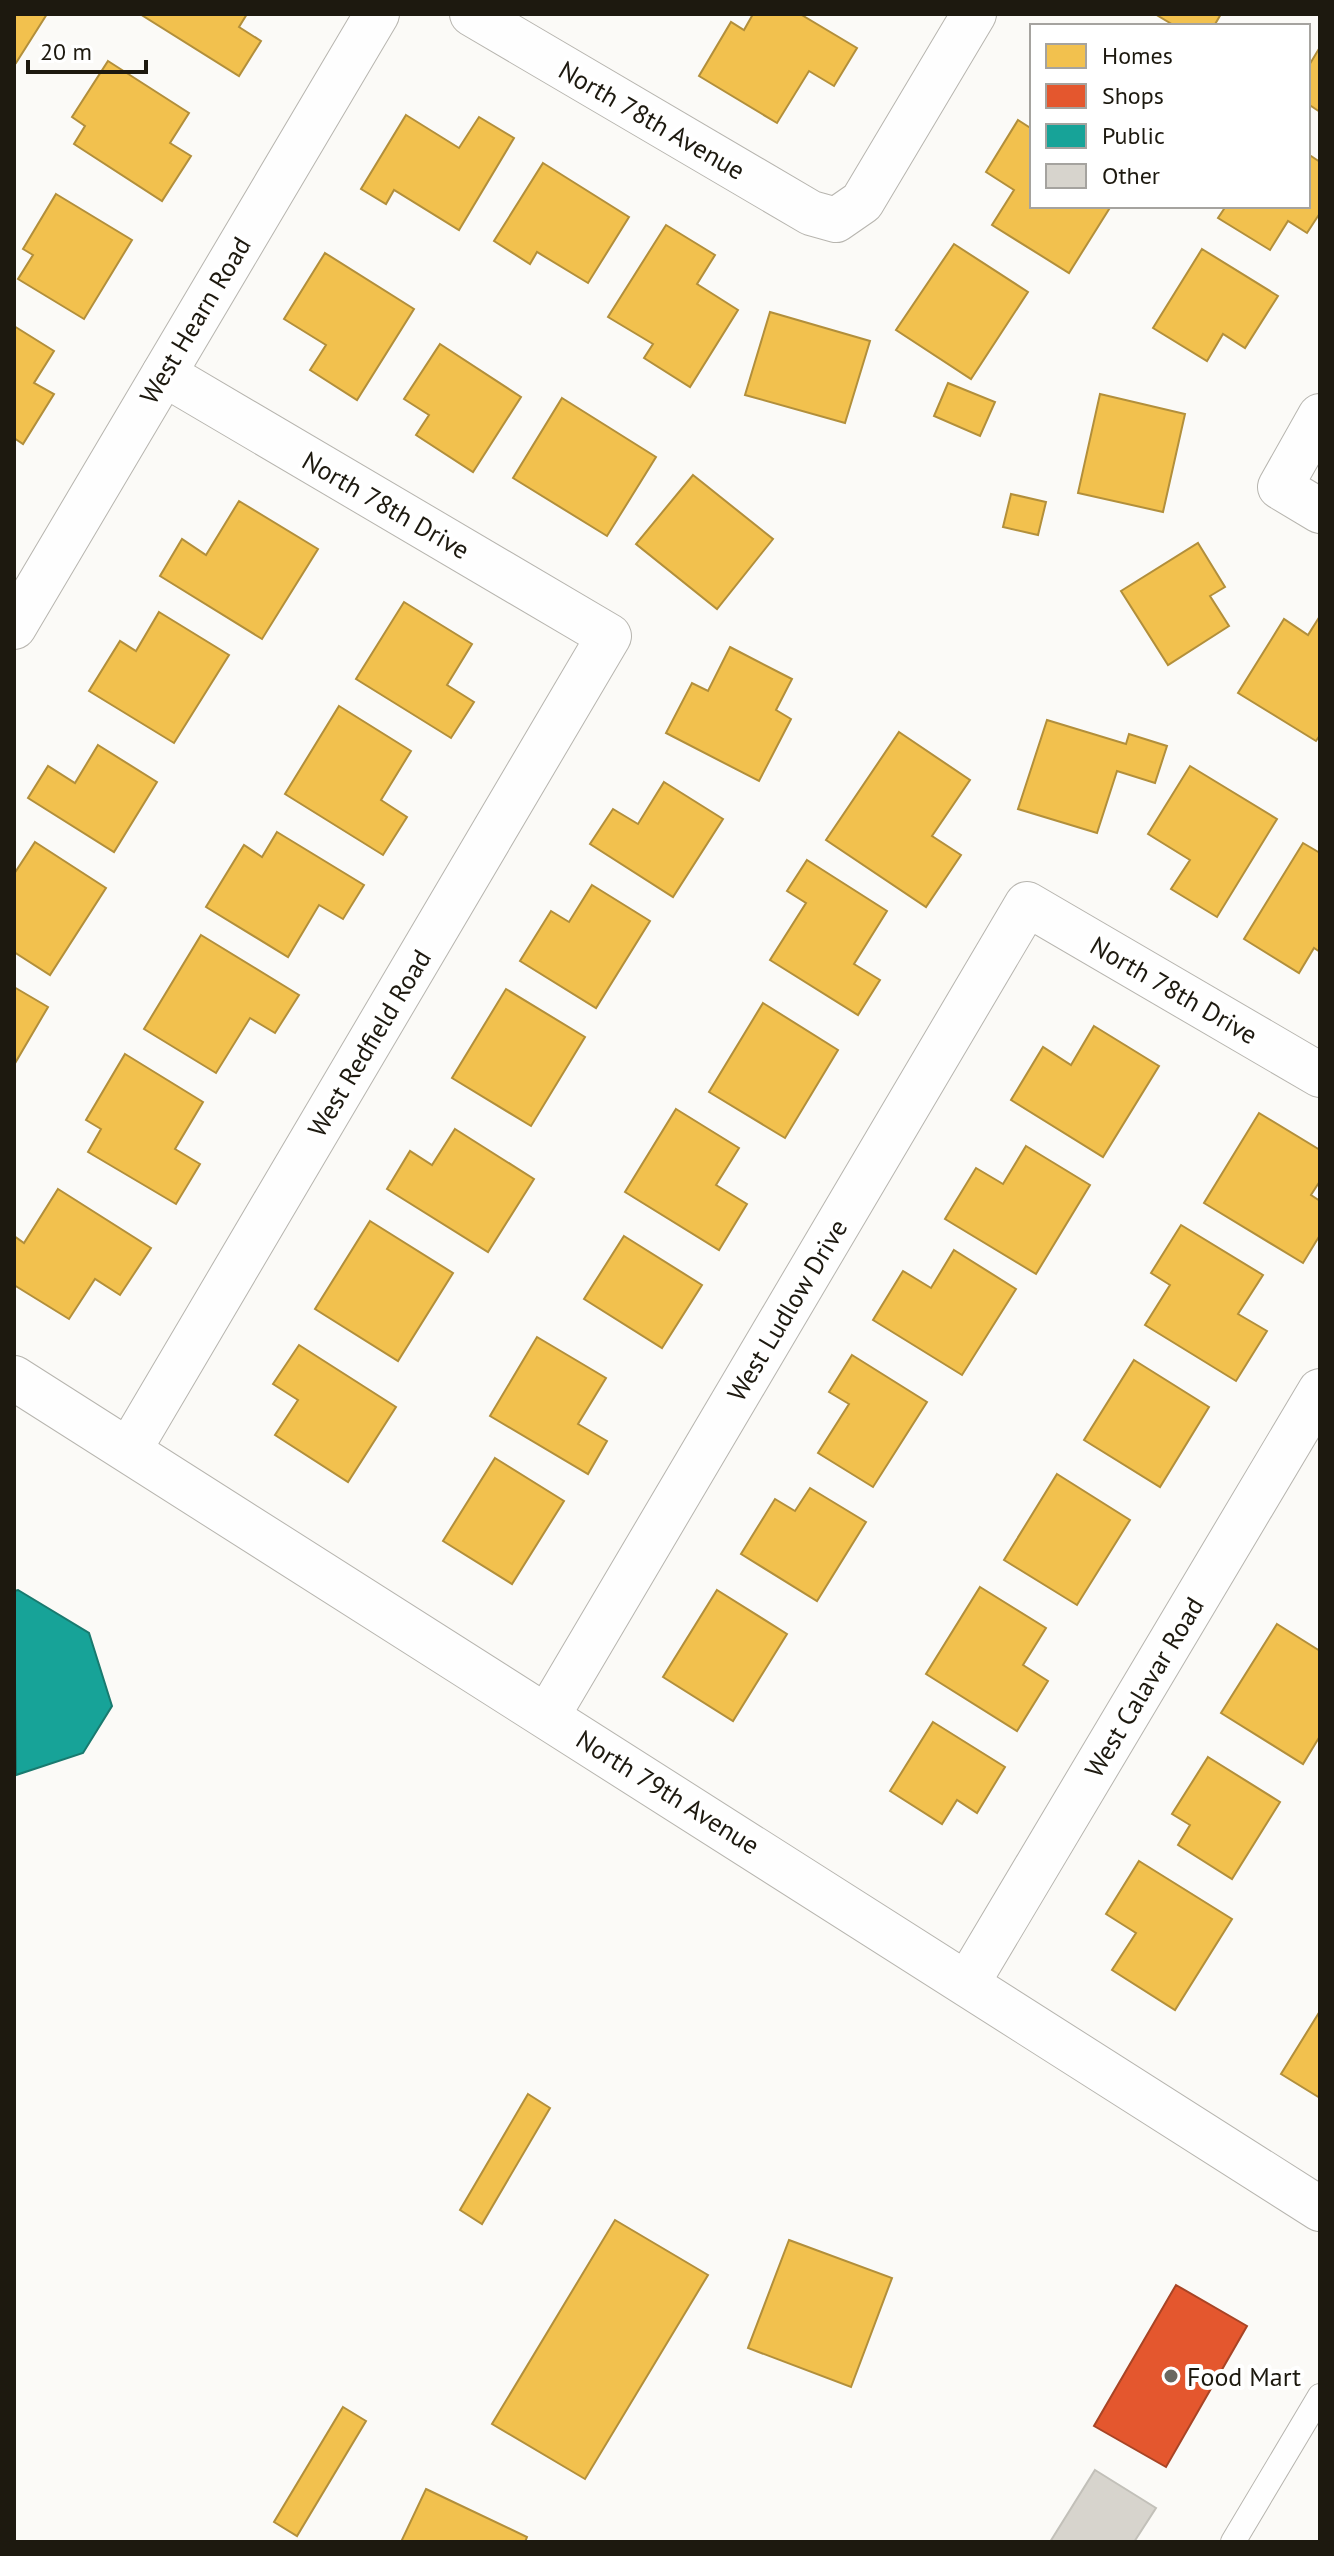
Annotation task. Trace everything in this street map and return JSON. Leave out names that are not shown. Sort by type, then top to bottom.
[{"type":"street","name":"West Hearn Road","points":[[14,627],[377,14]]},
{"type":"street","name":"North 78th Avenue","points":[[472,14],[811,213],[836,220],[862,202],[974,14]]},
{"type":"street","name":"North 78th Drive","points":[[164,374],[609,636]]},
{"type":"street","points":[[1320,416],[1280,487],[1320,511]]},
{"type":"street","name":"West Redfield Road","points":[[129,1450],[609,636]]},
{"type":"street","name":"North 78th Drive","points":[[1027,904],[1320,1075]]},
{"type":"street","name":"West Ludlow Drive","points":[[548,1715],[1027,904]]},
{"type":"street","name":"North 79th Avenue","points":[[14,1378],[968,1982],[1320,2209]]},
{"type":"street","name":"West Calavar Road","points":[[968,1982],[1320,1391]]},
{"type":"lane","points":[[1233,2542],[1320,2396]]},
{"type":"building: Homes","points":[[14,14],[47,14],[16,63],[14,62]]},
{"type":"building: Homes","points":[[140,14],[247,14],[239,27],[261,41],[239,76]]},
{"type":"building: Homes","points":[[753,14],[800,14],[857,48],[834,86],[809,71],[777,123],[699,76],[731,22],[744,30]]},
{"type":"building: Homes","points":[[1155,14],[1221,14],[1215,24],[1172,24]]},
{"type":"building: Homes","points":[[1320,47],[1320,112],[1310,105],[1310,64]]},
{"type":"building: Homes","points":[[108,61],[189,113],[170,143],[191,156],[162,201],[74,144],[85,126],[72,117]]},
{"type":"building: Homes","points":[[406,115],[459,148],[479,117],[514,138],[459,230],[394,190],[386,204],[361,189]]},
{"type":"building: Homes","points":[[1018,120],[1030,128],[1030,208],[1110,208],[1069,273],[992,225],[1014,190],[986,172]]},
{"type":"building: Homes","points":[[1310,155],[1320,162],[1320,213],[1307,233],[1288,221],[1270,250],[1218,218],[1225,208],[1310,208]]},
{"type":"building: Homes","points":[[543,163],[629,217],[588,283],[537,252],[530,264],[494,241]]},
{"type":"building: Homes","points":[[56,194],[132,240],[84,319],[18,279],[33,255],[23,249]]},
{"type":"building: Homes","points":[[666,225],[715,255],[697,284],[738,310],[690,387],[644,358],[653,344],[608,317]]},
{"type":"building: Homes","points":[[954,244],[1028,292],[971,379],[896,330]]},
{"type":"building: Homes","points":[[1202,249],[1278,296],[1245,348],[1223,334],[1207,361],[1153,328]]},
{"type":"building: Homes","points":[[325,253],[414,309],[357,400],[310,370],[326,345],[284,319]]},
{"type":"building: Homes","points":[[770,312],[870,341],[845,423],[745,395]]},
{"type":"building: Homes","points":[[14,326],[54,351],[34,383],[54,394],[23,444],[14,438]]},
{"type":"building: Homes","points":[[440,344],[521,397],[473,472],[416,435],[429,415],[404,399]]},
{"type":"building: Homes","points":[[948,383],[995,402],[980,436],[934,416]]},
{"type":"building: Homes","points":[[1100,394],[1185,414],[1163,512],[1078,493]]},
{"type":"building: Homes","points":[[562,398],[656,457],[607,536],[513,478]]},
{"type":"building: Homes","points":[[693,475],[773,539],[717,609],[636,544]]},
{"type":"building: Homes","points":[[1011,494],[1046,502],[1038,535],[1003,527]]},
{"type":"building: Homes","points":[[239,501],[318,549],[262,639],[160,576],[182,539],[206,555]]},
{"type":"building: Homes","points":[[1198,543],[1225,587],[1210,596],[1229,626],[1168,665],[1121,591]]},
{"type":"building: Homes","points":[[404,602],[472,644],[447,685],[474,702],[451,738],[356,679]]},
{"type":"building: Homes","points":[[159,612],[229,655],[174,743],[89,691],[120,641],[136,651]]},
{"type":"building: Homes","points":[[1320,616],[1320,735],[1316,741],[1238,693],[1284,619],[1308,635]]},
{"type":"building: Homes","points":[[730,647],[792,679],[776,710],[791,719],[759,781],[666,733],[692,683],[708,691]]},
{"type":"building: Homes","points":[[339,706],[411,751],[381,800],[407,817],[383,855],[285,794]]},
{"type":"building: Homes","points":[[1047,720],[1126,744],[1129,734],[1167,746],[1155,783],[1117,771],[1097,833],[1018,809]]},
{"type":"building: Homes","points":[[899,732],[970,780],[932,836],[961,855],[926,907],[826,840]]},
{"type":"building: Homes","points":[[98,745],[157,782],[114,852],[28,798],[48,766],[75,783]]},
{"type":"building: Homes","points":[[1190,766],[1277,819],[1217,917],[1171,889],[1190,860],[1148,834]]},
{"type":"building: Homes","points":[[664,782],[723,819],[673,897],[590,844],[613,809],[638,824]]},
{"type":"building: Homes","points":[[277,832],[364,885],[343,919],[319,905],[288,957],[206,907],[244,845],[262,857]]},
{"type":"building: Homes","points":[[35,842],[106,888],[50,975],[14,952],[14,874]]},
{"type":"building: Homes","points":[[1303,843],[1320,853],[1320,952],[1314,948],[1299,973],[1244,939]]},
{"type":"building: Homes","points":[[807,860],[887,911],[854,964],[880,980],[858,1015],[770,960],[806,903],[787,891]]},
{"type":"building: Homes","points":[[592,885],[650,921],[596,1008],[520,961],[551,911],[569,922]]},
{"type":"building: Homes","points":[[201,935],[299,995],[275,1033],[250,1018],[216,1073],[144,1029]]},
{"type":"building: Homes","points":[[14,987],[48,1007],[14,1065]]},
{"type":"building: Homes","points":[[506,989],[585,1037],[531,1126],[452,1078]]},
{"type":"building: Homes","points":[[763,1003],[838,1050],[785,1138],[709,1092]]},
{"type":"building: Homes","points":[[1094,1026],[1159,1066],[1103,1157],[1011,1100],[1043,1047],[1071,1065]]},
{"type":"building: Homes","points":[[125,1054],[203,1102],[175,1149],[200,1164],[176,1204],[88,1152],[101,1129],[86,1120]]},
{"type":"building: Homes","points":[[676,1109],[739,1148],[716,1185],[747,1204],[719,1250],[625,1192]]},
{"type":"building: Homes","points":[[1259,1113],[1320,1150],[1320,1181],[1311,1195],[1320,1201],[1320,1235],[1303,1263],[1204,1203]]},
{"type":"building: Homes","points":[[455,1129],[534,1179],[488,1252],[387,1189],[410,1151],[432,1165]]},
{"type":"building: Homes","points":[[1026,1146],[1090,1185],[1036,1274],[945,1219],[976,1168],[1003,1184]]},
{"type":"building: Homes","points":[[58,1189],[151,1248],[120,1295],[95,1279],[69,1319],[14,1285],[14,1236],[24,1243]]},
{"type":"building: Homes","points":[[370,1221],[453,1273],[398,1361],[315,1309]]},
{"type":"building: Homes","points":[[1181,1225],[1263,1275],[1238,1314],[1267,1331],[1236,1381],[1145,1325],[1170,1285],[1151,1273]]},
{"type":"building: Homes","points":[[624,1236],[702,1285],[662,1348],[584,1299]]},
{"type":"building: Homes","points":[[954,1250],[1016,1289],[962,1375],[873,1320],[903,1271],[931,1288]]},
{"type":"building: Homes","points":[[537,1337],[606,1378],[578,1424],[607,1441],[588,1474],[490,1416]]},
{"type":"building: Homes","points":[[299,1345],[396,1407],[348,1482],[275,1435],[298,1400],[273,1384]]},
{"type":"building: Homes","points":[[852,1355],[927,1402],[873,1487],[818,1453],[849,1404],[829,1392]]},
{"type":"building: Homes","points":[[1134,1360],[1209,1407],[1160,1487],[1084,1440]]},
{"type":"building: Homes","points":[[495,1458],[564,1501],[512,1584],[443,1541]]},
{"type":"building: Homes","points":[[1057,1474],[1130,1520],[1077,1605],[1004,1560]]},
{"type":"building: Homes","points":[[810,1488],[866,1522],[817,1601],[741,1554],[775,1499],[795,1511]]},
{"type":"building: Homes","points":[[980,1587],[1046,1628],[1023,1665],[1048,1681],[1017,1731],[926,1674]]},
{"type":"building: Homes","points":[[717,1590],[787,1634],[733,1721],[663,1677]]},
{"type":"building: Homes","points":[[1277,1624],[1320,1651],[1320,1736],[1303,1764],[1221,1713]]},
{"type":"building: Homes","points":[[933,1722],[1005,1767],[977,1813],[957,1800],[942,1824],[890,1791]]},
{"type":"building: Homes","points":[[1208,1757],[1280,1802],[1232,1879],[1178,1845],[1190,1825],[1172,1814]]},
{"type":"building: Homes","points":[[1139,1861],[1232,1919],[1175,2010],[1112,1970],[1136,1933],[1106,1914]]},
{"type":"building: Homes","points":[[1320,2011],[1320,2098],[1281,2074]]},
{"type":"building: Homes","points":[[528,2094],[550,2108],[482,2224],[460,2210]]},
{"type":"building: Homes","points":[[615,2220],[708,2275],[585,2479],[492,2424]]},
{"type":"building: Homes","points":[[789,2240],[892,2278],[851,2387],[748,2348]]},
{"type":"building: Homes","points":[[343,2407],[366,2421],[297,2536],[274,2522]]},
{"type":"building: Homes","points":[[426,2489],[527,2537],[525,2542],[401,2542]]},
{"type":"building: Shops","name":"Food Mart","points":[[1176,2285],[1247,2326],[1166,2467],[1094,2426]]},
{"type":"building: Public","points":[[18,1590],[89,1633],[112,1706],[83,1753],[16,1775],[14,1591]]},
{"type":"building: Other","points":[[1095,2470],[1156,2508],[1134,2542],[1050,2542]]},
{"type":"place","name":"Food Mart","points":[[1171,2376]]}]
